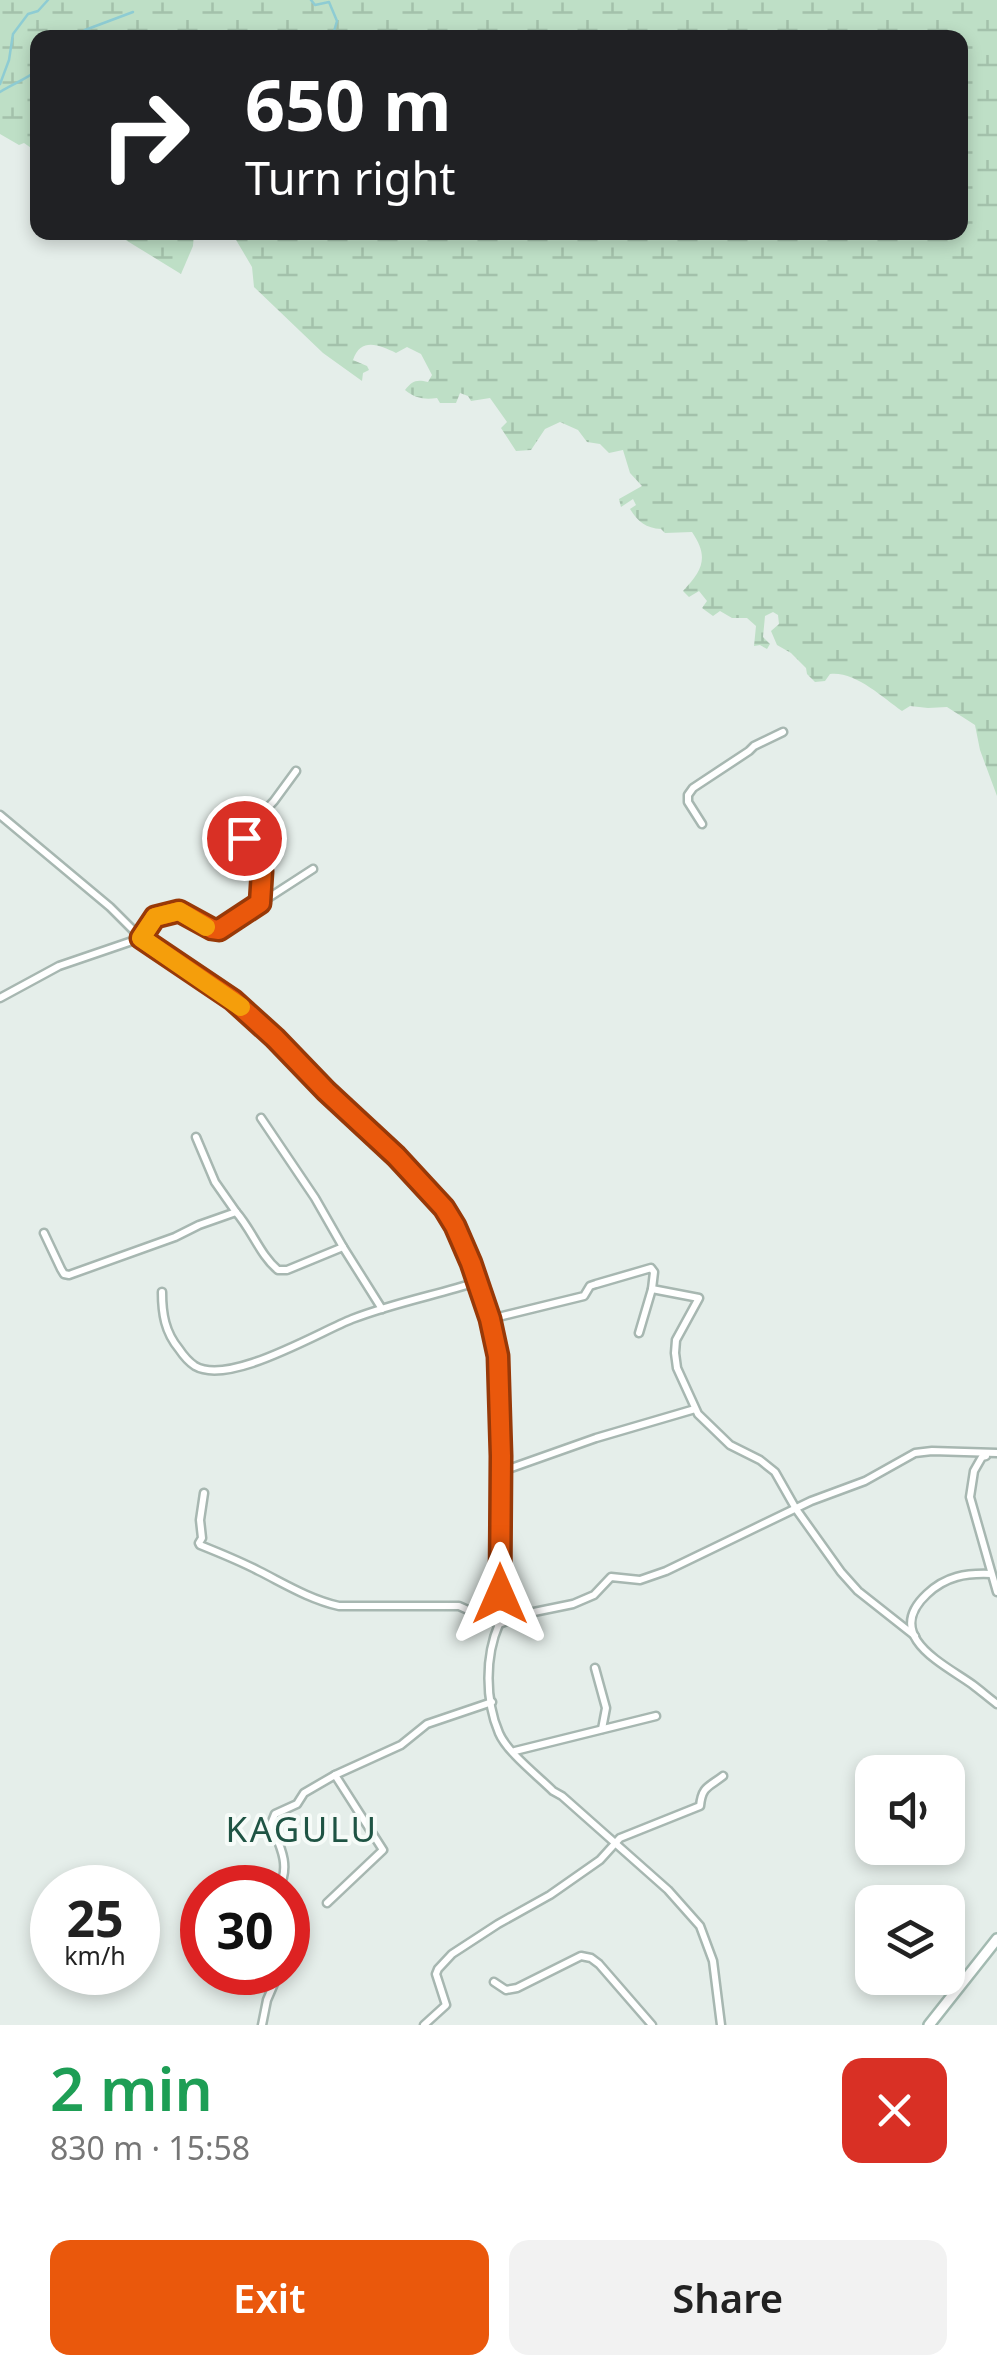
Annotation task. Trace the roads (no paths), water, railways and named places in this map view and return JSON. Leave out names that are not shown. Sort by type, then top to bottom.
[{"type":"main road","points":[[929,2025],[997,1939]]},
{"type":"street","points":[[702,824],[688,802],[693,788],[754,746],[783,732]]},
{"type":"street","points":[[260,903],[262,871],[244,838],[245,832],[296,771]]},
{"type":"street","points":[[0,815],[141,938],[242,1008],[396,1156],[444,1208],[463,1243],[490,1319],[498,1356],[500,1624],[492,1639],[489,1697],[499,1734],[553,1791],[668,1890],[700,1926],[713,1961],[722,2025]]},
{"type":"street","points":[[0,998],[72,960],[141,938],[155,917],[179,911],[219,930],[313,869]]},
{"type":"street","points":[[261,1118],[382,1309]]},
{"type":"street","points":[[196,1137],[215,1182],[278,1270],[343,1248]]},
{"type":"street","points":[[44,1232],[61,1269],[69,1275],[236,1212]]},
{"type":"street","points":[[490,1319],[584,1296],[590,1286],[651,1268],[652,1288],[639,1332]]},
{"type":"street","points":[[162,1292],[162,1315],[174,1343],[196,1367],[214,1371],[251,1364],[382,1309],[477,1282]]},
{"type":"street","points":[[652,1288],[699,1298],[676,1340],[675,1353],[677,1368],[695,1409],[730,1445],[775,1472],[841,1572],[858,1591],[914,1636]]},
{"type":"street","points":[[500,1472],[695,1409]]},
{"type":"street","points":[[204,1493],[200,1545],[287,1587],[338,1606],[459,1606],[500,1624],[594,1595],[612,1578],[640,1580],[666,1571],[865,1481],[916,1452],[997,1454]]},
{"type":"street","points":[[997,1454],[982,1457],[974,1471],[970,1497],[997,1592]]},
{"type":"street","points":[[991,1574],[967,1573],[924,1596],[914,1611],[912,1628],[928,1655],[997,1704]]},
{"type":"street","points":[[595,1668],[606,1708],[602,1729]]},
{"type":"street","points":[[284,1865],[271,1824],[275,1814],[297,1804],[304,1793],[334,1776],[401,1745],[427,1724],[492,1702]]},
{"type":"street","points":[[513,1752],[656,1716]]},
{"type":"street","points":[[327,1902],[383,1850],[334,1776]]},
{"type":"street","points":[[424,2025],[446,2004],[436,1974],[452,1954],[550,1895],[600,1860],[620,1838],[700,1806],[707,1786],[722,1776]]},
{"type":"street","points":[[494,1982],[506,1990],[517,1988],[581,1956],[591,1958],[652,2025]]},
{"type":"street","points":[[262,2025],[268,1995]]},
{"type":"waterway","points":[[0,84],[13,34],[28,14],[38,11],[48,0]]},
{"type":"waterway","points":[[311,0],[315,5],[329,2],[337,21],[334,30]]},
{"type":"waterway","points":[[85,30],[133,12]]},
{"type":"waterway","points":[[0,92],[30,75]]},
{"type":"district","name":"KAGULU","points":[[302,1828]]}]
